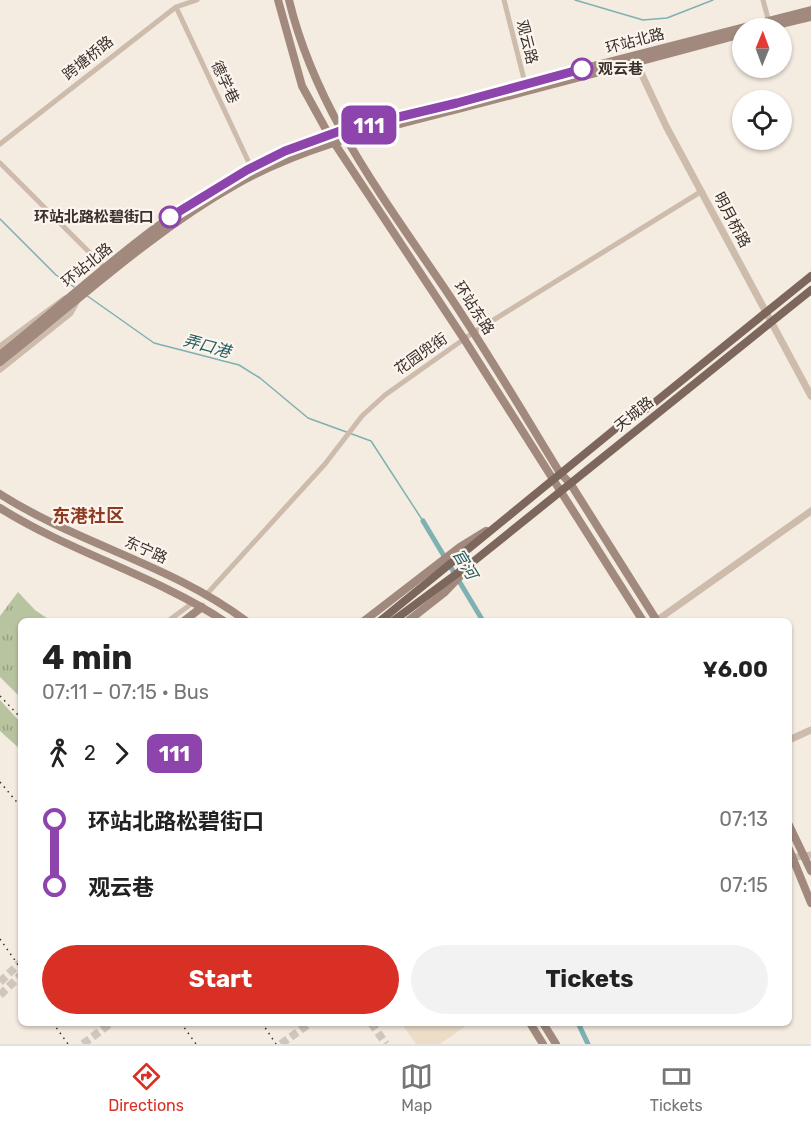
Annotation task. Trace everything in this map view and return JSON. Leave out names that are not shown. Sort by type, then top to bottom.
[{"type":"main road","name":"环站东路","points":[[278,0],[302,86],[329,135],[464,339],[559,493],[641,618]]},
{"type":"main road","name":"环站东路","points":[[289,0],[303,52],[345,140],[474,332],[560,473],[570,483],[654,618]]},
{"type":"main road","name":"环站北路","points":[[782,18],[811,10]]},
{"type":"main road","name":"环站北路","points":[[792,19],[811,17]]},
{"type":"main road","name":"环站北路","points":[[0,362],[73,298],[92,277],[107,270],[200,206],[268,168],[345,140],[732,32]]},
{"type":"main road","name":"环站北路","points":[[634,59],[732,36]]},
{"type":"main road","name":"环站北路","points":[[0,355],[73,298],[100,282],[107,270],[179,211],[251,167],[285,151],[340,131],[526,88]]},
{"type":"main road","name":"天城路","points":[[368,618],[553,482],[560,473],[620,425],[649,407],[811,276]]},
{"type":"main road","name":"天城路","points":[[411,618],[464,567],[811,291]]},
{"type":"main road","name":"东宁路","points":[[0,495],[98,544],[174,578],[241,618]]},
{"type":"main road","name":"东宁路","points":[[0,508],[49,536],[154,582],[194,602],[219,618]]},
{"type":"main road","name":"天城路","points":[[397,618],[459,578],[474,561]]},
{"type":"main road","name":"天城路","points":[[383,618],[438,568]]},
{"type":"main road","points":[[188,618],[202,607]]},
{"type":"main road","points":[[792,830],[808,855],[811,871]]},
{"type":"main road","points":[[792,860],[811,903]]},
{"type":"main road","points":[[532,1026],[543,1044]]},
{"type":"main road","points":[[545,1026],[556,1044]]},
{"type":"street","name":"跨塘桥路","points":[[0,144],[176,7],[197,0]]},
{"type":"street","name":"观云路","points":[[504,0],[526,88]]},
{"type":"street","points":[[763,0],[767,18]]},
{"type":"street","name":"德学巷","points":[[176,7],[251,167]]},
{"type":"street","name":"明月桥路","points":[[634,59],[811,396]]},
{"type":"street","points":[[0,163],[107,270]]},
{"type":"street","name":"花园兜街","points":[[205,596],[338,447],[362,416],[385,395],[474,332],[702,191]]},
{"type":"street","points":[[0,347],[53,305],[73,298]]},
{"type":"street","points":[[0,369],[70,313],[73,298]]},
{"type":"street","points":[[660,618],[811,511]]},
{"type":"street","points":[[172,618],[194,602]]},
{"type":"street","points":[[792,739],[811,730]]},
{"type":"street","points":[[792,858],[808,855]]},
{"type":"green space","points":[[18,592],[35,610],[47,618],[18,618],[18,695],[0,677],[0,616]]},
{"type":"green space","points":[[0,700],[18,720],[18,747],[0,731]]},
{"type":"shaded area","points":[[403,1026],[466,1026],[440,1044],[416,1044]]},
{"type":"waterway","points":[[575,0],[643,20],[667,18],[713,0]]},
{"type":"waterway","name":"弄口港","points":[[0,219],[56,275],[74,287]]},
{"type":"waterway","name":"弄口港","points":[[86,295],[154,343],[239,365],[260,378],[308,418],[371,441],[423,521]]},
{"type":"waterway","name":"官河","points":[[423,521],[481,618]]},
{"type":"waterway","name":"官河","points":[[579,1026],[588,1044]]},
{"type":"tunnel","points":[[0,982],[18,965]]},
{"type":"tunnel","points":[[0,995],[18,978]]},
{"type":"tunnel","points":[[83,1044],[107,1026]]},
{"type":"tunnel","points":[[281,1044],[306,1026]]},
{"type":"tunnel","points":[[373,1026],[386,1044]]},
{"type":"railway","points":[[0,696],[18,715]]},
{"type":"railway","points":[[0,782],[18,803]]},
{"type":"railway","points":[[0,939],[18,965]]},
{"type":"railway","points":[[55,1026],[68,1044]]},
{"type":"railway","points":[[183,1026],[196,1044]]},
{"type":"railway","points":[[264,1026],[276,1044]]},
{"type":"bus line","name":"111","points":[[170,217],[247,170],[285,151],[340,131],[457,103],[582,69]]},
{"type":"place","name":"观云巷","points":[[582,69]]},
{"type":"place","name":"环站北路松碧街口","points":[[170,217]]},
{"type":"district","name":"东港社区","points":[[88,516]]}]
